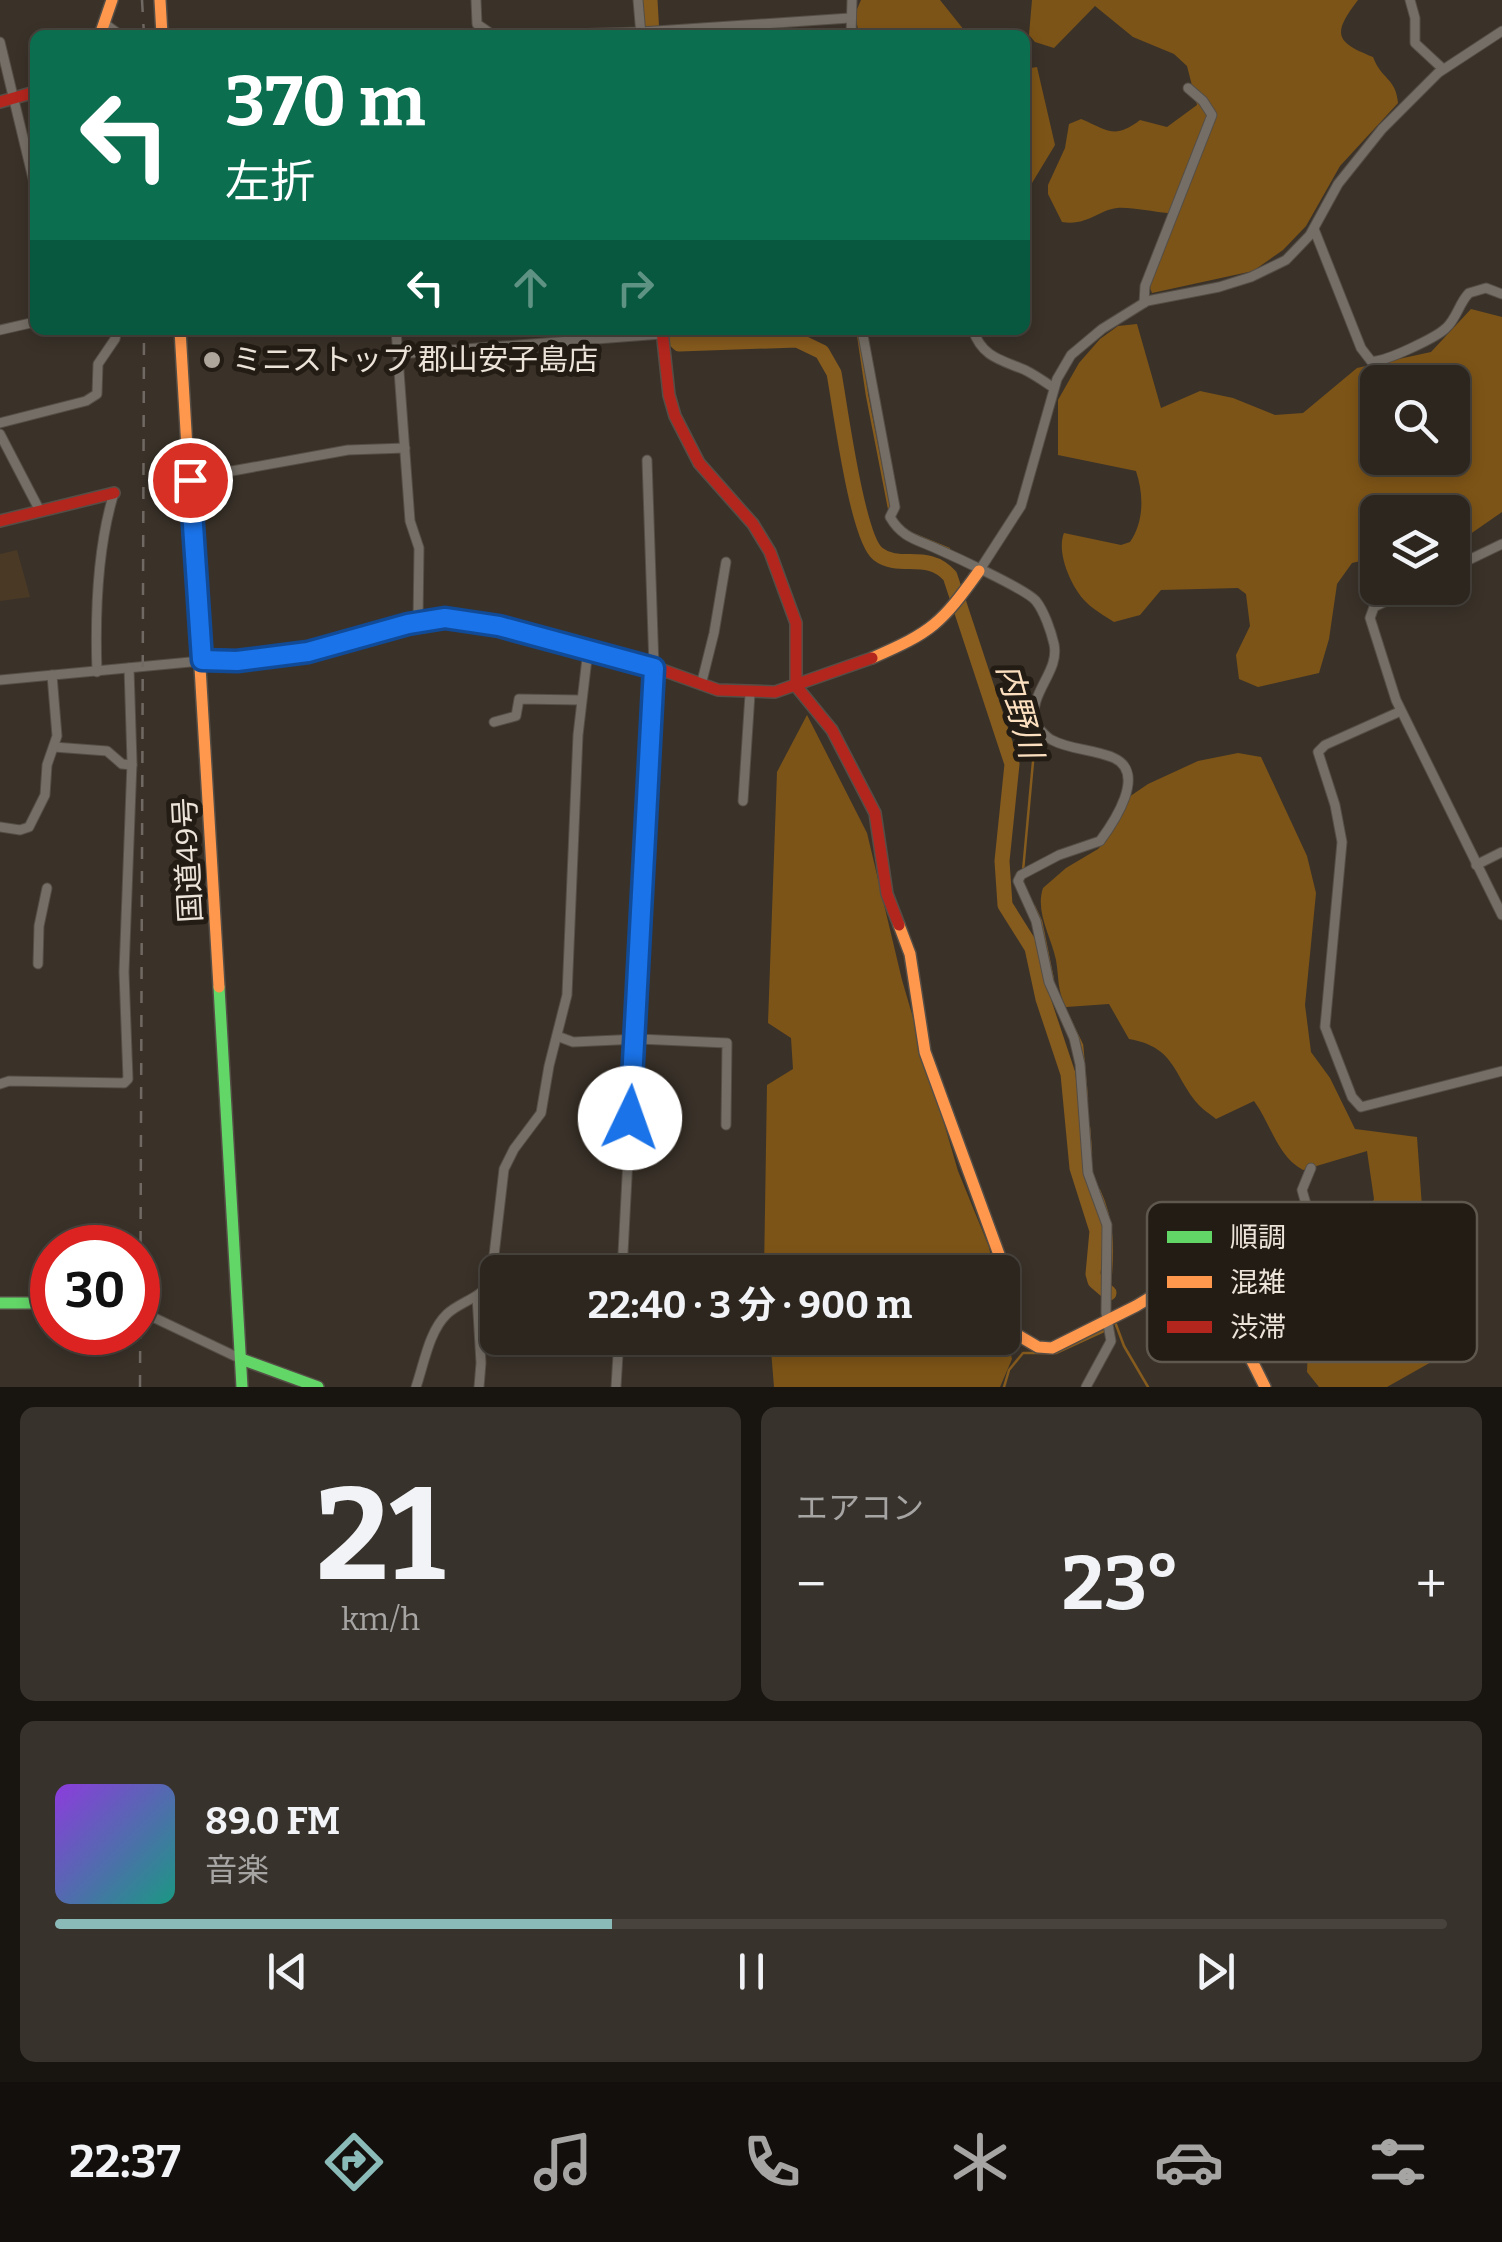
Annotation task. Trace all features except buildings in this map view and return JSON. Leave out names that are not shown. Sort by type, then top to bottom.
[{"type":"main road","points":[[102,30],[112,0]]},
{"type":"main road","points":[[160,0],[162,30]]},
{"type":"main road","points":[[0,102],[30,93]]},
{"type":"main road","name":"国道49号","points":[[180,335],[242,1387]]},
{"type":"main road","points":[[662,335],[675,416],[699,462],[761,534],[796,623],[796,686],[832,730],[875,813],[887,894],[910,954],[925,1052],[992,1230],[1003,1269],[1007,1310],[1016,1334],[1038,1348],[1052,1348],[1147,1299]]},
{"type":"main road","points":[[0,521],[114,493]]},
{"type":"main road","points":[[202,660],[237,661],[308,652],[418,621],[463,619],[654,668],[701,686],[750,694],[796,686],[922,637],[949,613],[979,571]]},
{"type":"main road","points":[[0,1303],[30,1302]]},
{"type":"main road","points":[[241,1359],[318,1387]]},
{"type":"main road","points":[[1253,1362],[1266,1387]]},
{"type":"street","points":[[476,0],[477,24],[486,30]]},
{"type":"street","points":[[638,0],[641,30]]},
{"type":"street","points":[[851,30],[852,0]]},
{"type":"street","points":[[1410,0],[1416,18],[1415,43],[1443,69]]},
{"type":"street","points":[[693,30],[850,18]]},
{"type":"street","points":[[979,571],[1027,490],[1054,388],[1071,355],[1102,329],[1144,303],[1252,277],[1286,260],[1314,229],[1352,165],[1382,129],[1443,69],[1502,31]]},
{"type":"street","points":[[0,42],[30,166]]},
{"type":"street","points":[[1144,303],[1146,286],[1211,118],[1210,109],[1188,88]]},
{"type":"street","points":[[1314,229],[1361,348],[1372,361],[1384,362],[1438,334],[1450,324],[1469,293],[1486,288],[1502,294]]},
{"type":"street","points":[[0,330],[30,323]]},
{"type":"street","points":[[0,423],[98,394],[98,364],[116,335]]},
{"type":"street","points":[[396,335],[410,520],[419,548],[418,621]]},
{"type":"street","points":[[519,335],[520,344]]},
{"type":"street","points":[[398,354],[626,335]]},
{"type":"street","points":[[863,335],[894,507],[890,517],[908,538],[1032,598],[1053,638],[1055,660],[1038,692],[1034,724],[1060,744],[1116,759],[1127,773],[1129,788],[1100,842],[1059,855],[1018,880],[1034,915],[1049,982],[1072,1031],[1080,1064],[1088,1173],[1106,1224],[1107,1322],[1111,1341],[1086,1387]]},
{"type":"street","points":[[975,335],[990,356],[1054,388]]},
{"type":"street","points":[[0,434],[40,511]]},
{"type":"street","points":[[191,491],[221,473],[348,450],[404,448]]},
{"type":"street","points":[[623,1255],[654,668],[647,460]]},
{"type":"street","points":[[97,672],[96,618],[102,553],[114,493]]},
{"type":"street","points":[[1470,559],[1502,544]]},
{"type":"street","points":[[701,686],[726,562]]},
{"type":"street","points":[[1378,605],[1370,615],[1401,711],[1502,915]]},
{"type":"street","points":[[416,1387],[441,1321],[487,1288],[494,1274],[504,1169],[541,1113],[567,996],[588,650]]},
{"type":"street","points":[[0,680],[202,660]]},
{"type":"street","points":[[0,1084],[124,1083],[128,1079],[124,972],[132,766],[129,668]]},
{"type":"street","points":[[0,827],[20,830],[30,824],[44,795],[58,728],[52,675]]},
{"type":"street","points":[[743,801],[750,694]]},
{"type":"street","points":[[494,722],[516,716],[519,699],[582,700]]},
{"type":"street","points":[[1401,711],[1325,745],[1318,752],[1338,814],[1342,859],[1326,1031],[1354,1101],[1362,1107],[1502,1071]]},
{"type":"street","points":[[54,747],[107,751],[122,764],[132,766]]},
{"type":"street","points":[[1476,865],[1502,852]]},
{"type":"street","points":[[38,964],[39,926],[48,888]]},
{"type":"street","points":[[557,1036],[573,1042],[727,1043],[726,1125]]},
{"type":"street","points":[[1305,1202],[1302,1190],[1312,1168]]},
{"type":"street","points":[[477,1296],[482,1363],[479,1387]]},
{"type":"street","points":[[160,1321],[241,1359]]},
{"type":"street","points":[[616,1387],[618,1355]]},
{"type":"shaded area","points":[[861,0],[940,0],[964,30],[858,30],[855,14]]},
{"type":"shaded area","points":[[1032,0],[1358,0],[1344,21],[1342,36],[1351,47],[1373,57],[1394,88],[1398,103],[1340,166],[1306,226],[1283,250],[1253,271],[1152,293],[1150,288],[1170,219],[1168,213],[1117,208],[1079,222],[1062,222],[1048,194],[1048,185],[1065,148],[1069,124],[1081,119],[1117,131],[1140,120],[1167,127],[1197,105],[1187,66],[1174,54],[1133,37],[1095,6],[1054,48],[1035,42],[1029,30]]},
{"type":"shaded area","points":[[1037,67],[1055,145],[1032,183],[1030,182],[1030,68]]},
{"type":"shaded area","points":[[1471,309],[1502,317],[1502,512],[1470,534],[1470,495],[1360,495],[1360,561],[1352,563],[1337,584],[1329,639],[1319,673],[1258,687],[1239,679],[1236,655],[1250,626],[1246,594],[1238,588],[1161,590],[1140,615],[1114,622],[1080,596],[1063,559],[1064,533],[1121,545],[1130,542],[1135,534],[1141,508],[1136,471],[1058,455],[1058,400],[1079,363],[1100,339],[1118,326],[1137,324],[1161,408],[1200,391],[1233,398],[1275,415],[1303,413],[1360,367],[1360,475],[1470,475],[1470,365],[1371,365],[1431,352]]},
{"type":"shaded area","points":[[17,550],[30,597],[0,601],[0,554]]},
{"type":"shaded area","points":[[807,715],[867,833],[902,980],[958,1171],[991,1255],[764,1255],[767,1085],[793,1069],[791,1038],[768,1023],[777,772]]},
{"type":"shaded area","points":[[1238,753],[1261,757],[1307,856],[1316,893],[1305,1005],[1311,1052],[1330,1078],[1355,1129],[1417,1137],[1422,1202],[1373,1202],[1367,1151],[1303,1170],[1287,1157],[1254,1101],[1216,1119],[1197,1103],[1164,1055],[1156,1048],[1129,1039],[1109,1004],[1066,1007],[1042,915],[1043,888],[1066,868],[1098,849],[1129,797],[1198,761]]},
{"type":"shaded area","points":[[771,1355],[1011,1355],[1012,1359],[1000,1387],[774,1387]]},
{"type":"shaded area","points":[[1307,1362],[1431,1362],[1387,1387],[1319,1387],[1307,1372]]},
{"type":"waterway","name":"内野川","points":[[650,0],[652,30]]},
{"type":"waterway","name":"内野川","points":[[673,335],[679,344],[797,340],[822,352],[834,373],[856,498],[870,543],[886,559],[932,564],[950,576],[1012,764],[1002,861],[1005,905],[1032,948],[1043,999],[1068,1074],[1077,1168],[1097,1231],[1093,1274],[1109,1293]]},
{"type":"waterway","points":[[858,335],[889,508]]},
{"type":"waterway","points":[[915,535],[949,549]]},
{"type":"waterway","points":[[1056,666],[1058,644]]},
{"type":"waterway","points":[[1023,871],[1036,729]]},
{"type":"waterway","points":[[1034,906],[1041,921],[1053,980]]},
{"type":"waterway","points":[[1066,1011],[1082,1045],[1087,1099]]},
{"type":"waterway","points":[[1089,1127],[1091,1153]]},
{"type":"waterway","points":[[1099,1190],[1111,1236],[1110,1285]]},
{"type":"waterway","points":[[1115,1322],[1148,1387]]},
{"type":"waterway","points":[[1004,1387],[1009,1370],[1023,1353],[1056,1353],[1106,1330]]},
{"type":"railway","points":[[142,0],[144,30]]},
{"type":"railway","points":[[140,1387],[144,335]]},
{"type":"traffic: fast","points":[[219,987],[242,1387]]},
{"type":"traffic: fast","points":[[0,1303],[30,1303]]},
{"type":"traffic: fast","points":[[241,1359],[318,1387]]},
{"type":"traffic: slow","points":[[102,30],[112,0]]},
{"type":"traffic: slow","points":[[160,0],[162,30]]},
{"type":"traffic: slow","points":[[180,335],[219,987]]},
{"type":"traffic: slow","points":[[872,658],[934,625],[979,571]]},
{"type":"traffic: slow","points":[[899,925],[910,954],[925,1052],[1001,1260],[1003,1295],[1016,1334],[1038,1347],[1052,1348],[1147,1299]]},
{"type":"traffic: slow","points":[[1252,1362],[1265,1387]]},
{"type":"traffic: jam","points":[[0,102],[30,93]]},
{"type":"traffic: jam","points":[[663,335],[675,416],[699,463],[753,524],[770,552],[796,623],[796,686],[832,730],[875,813],[887,894],[899,925]]},
{"type":"traffic: jam","points":[[0,521],[114,493]]},
{"type":"traffic: jam","points":[[202,661],[308,652],[418,621],[463,619],[654,667],[718,690],[775,692],[872,658]]},
{"type":"place","name":"ミニストップ 郡山安子島店","points":[[212,360]]},
{"type":"route","points":[[190,480],[202,660],[216,663],[308,652],[418,621],[445,618],[499,626],[654,668],[630,1118]]}]
